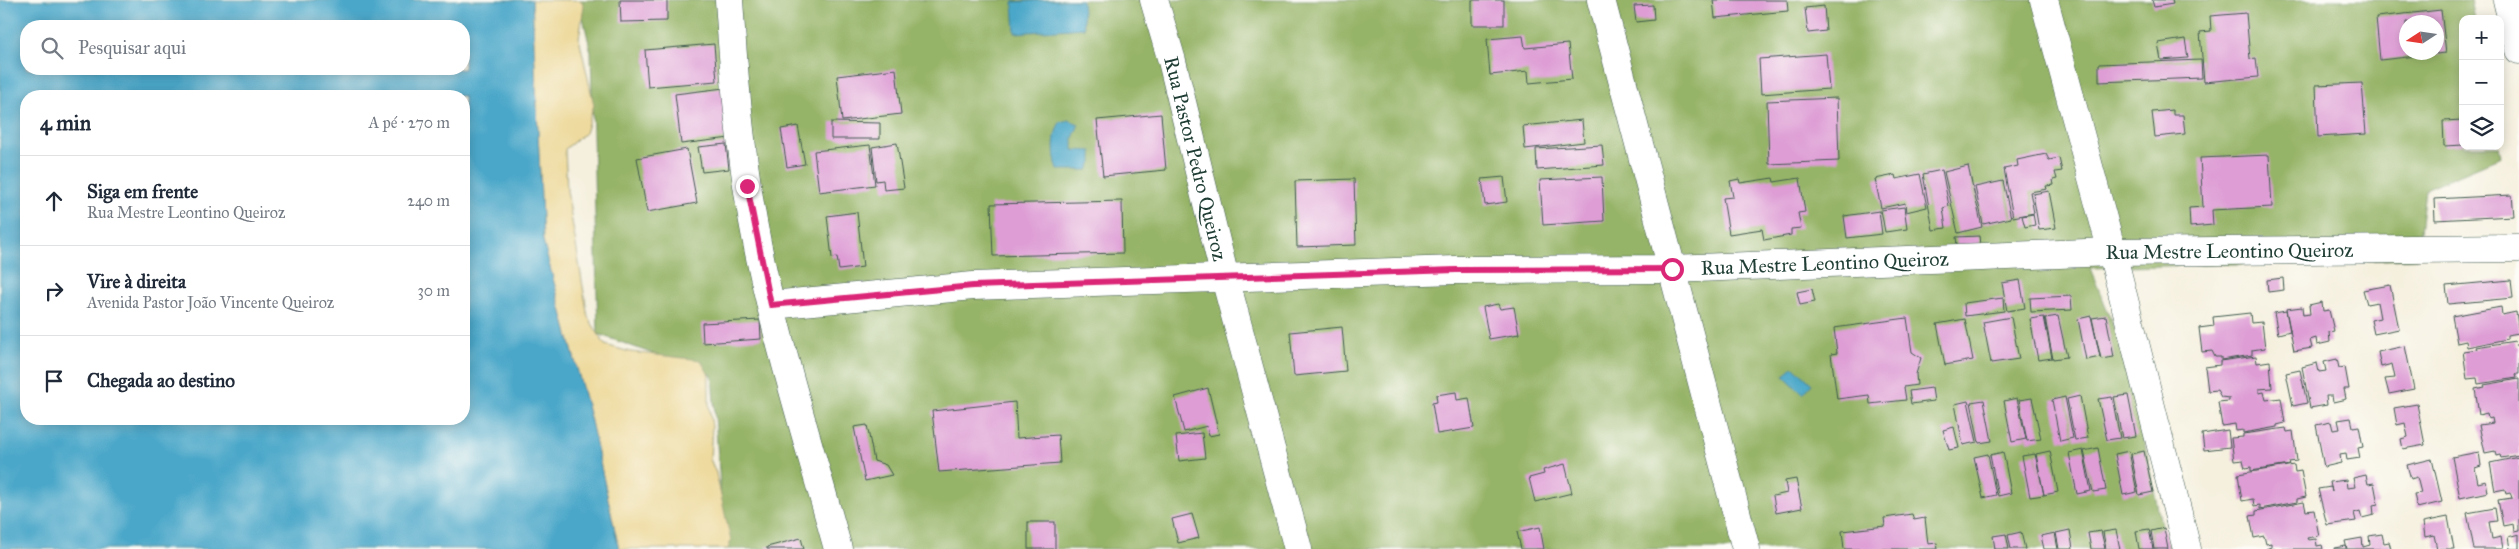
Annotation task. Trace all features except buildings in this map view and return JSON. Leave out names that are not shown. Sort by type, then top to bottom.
[{"type":"street","points":[[729,0],[732,53],[747,186],[771,305],[838,549]]},
{"type":"street","name":"Rua Pastor Pedro Queiroz","points":[[1154,0],[1172,62],[1225,278],[1298,549]]},
{"type":"street","points":[[1601,0],[1746,549]]},
{"type":"street","points":[[2044,0],[2112,252],[2187,549]]},
{"type":"street","points":[[2507,0],[2519,50]]},
{"type":"street","name":"Rua Mestre Leontino Queiroz","points":[[771,305],[973,286],[1456,270],[1672,269],[2112,252],[2519,248]]},
{"type":"green space","points":[[579,0],[2471,0],[2474,15],[2459,15],[2459,150],[2500,150],[2501,157],[2425,189],[2417,259],[2090,268],[2128,362],[2163,534],[2171,549],[709,549],[724,539],[712,375],[598,334],[591,52]]},
{"type":"sand","points":[[532,0],[581,0],[584,6],[579,38],[594,105],[585,133],[565,149],[567,191],[588,317],[605,345],[630,352],[701,360],[709,375],[709,405],[712,427],[710,459],[716,473],[731,541],[728,549],[619,549],[590,417],[543,241]]},
{"type":"water","points":[[0,0],[532,0],[543,241],[590,417],[619,549],[0,549]]},
{"type":"water","points":[[1082,0],[1084,28],[1015,33],[1013,2]]},
{"type":"water","points":[[1069,120],[1079,124],[1073,138],[1073,150],[1092,151],[1092,162],[1088,170],[1058,170],[1054,152],[1057,127],[1060,122]]},
{"type":"water","points":[[1793,366],[1812,384],[1803,394],[1784,376]]},
{"type":"route","points":[[747,186],[771,305],[973,286],[1456,270],[1672,269]]}]
